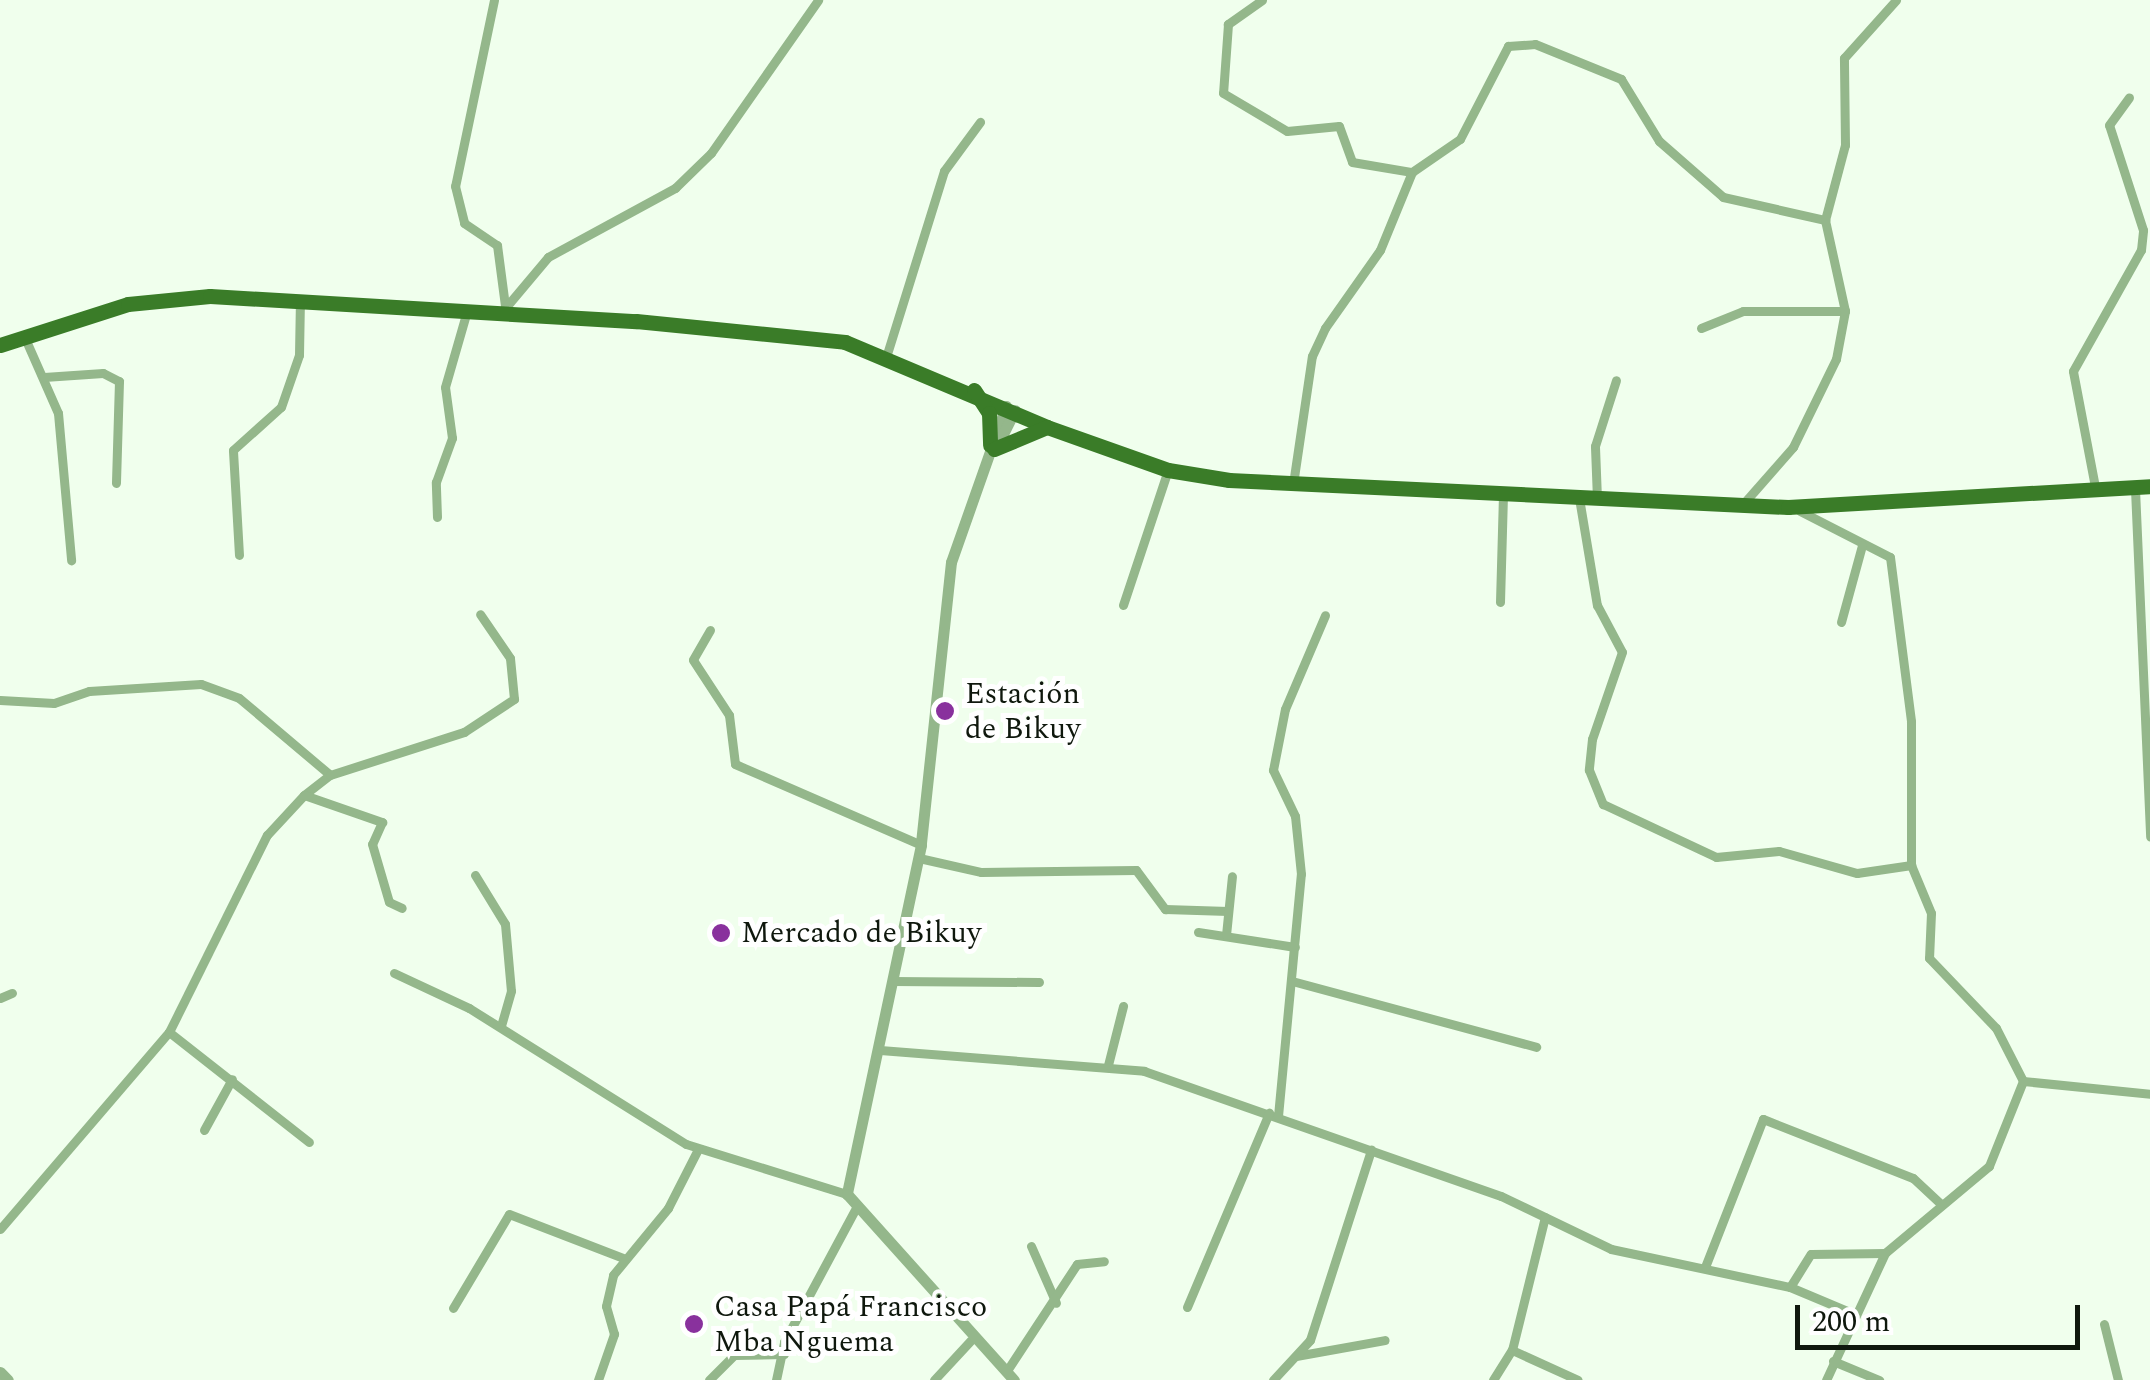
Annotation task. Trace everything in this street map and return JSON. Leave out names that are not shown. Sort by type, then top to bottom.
[{"type":"main road","points":[[0,345],[150,301],[300,300],[503,309],[845,342],[886,354],[974,390],[1047,427],[1168,470],[1292,486],[1788,507],[2143,487]]},
{"type":"main road","points":[[974,390],[988,413],[991,449],[1047,427]]},
{"type":"street","points":[[494,0],[455,186],[464,223],[497,245],[503,309]]},
{"type":"street","points":[[503,309],[548,257],[674,188],[711,153],[818,0]]},
{"type":"street","points":[[1262,0],[1228,24],[1223,93],[1287,131],[1339,126],[1352,162],[1412,172]]},
{"type":"street","points":[[1738,506],[1793,447],[1836,360],[1845,311],[1825,220],[1845,145],[1845,55],[1896,0]]},
{"type":"street","points":[[1292,486],[1312,356],[1380,250],[1412,172],[1460,139],[1498,60],[1520,41],[1621,79],[1659,141],[1723,198],[1825,220]]},
{"type":"street","points":[[2096,492],[2073,371],[2141,250],[2143,230],[2109,126],[2129,98]]},
{"type":"street","points":[[886,354],[944,171],[980,122]]},
{"type":"street","points":[[239,555],[234,450],[281,407],[299,355],[300,300]]},
{"type":"street","points":[[437,517],[436,482],[452,438],[445,387],[467,310]]},
{"type":"street","points":[[1701,328],[1742,311],[1845,311]]},
{"type":"street","points":[[24,336],[58,414],[71,560]]},
{"type":"street","points":[[44,377],[103,372],[118,381],[116,483]]},
{"type":"street","points":[[1597,498],[1595,446],[1616,380]]},
{"type":"street","points":[[847,1194],[920,852],[951,562],[991,449],[1011,408]]},
{"type":"street","points":[[1123,606],[1168,470]]},
{"type":"street","points":[[2143,487],[2150,837]]},
{"type":"street","points":[[1500,602],[1503,494]]},
{"type":"street","points":[[1579,498],[1597,605],[1622,652],[1590,755],[1603,804],[1716,856],[1779,851],[1856,873],[1911,865]]},
{"type":"street","points":[[1788,507],[1828,519],[1862,546],[1890,557],[1911,722],[1911,865],[1931,913],[1929,958],[1996,1028],[2024,1081],[1997,1156],[1885,1253],[1852,1313],[1826,1380]]},
{"type":"street","points":[[1841,622],[1862,546]]},
{"type":"street","points":[[0,1229],[170,1032],[267,834],[330,775],[464,732],[514,699],[510,658],[480,614]]},
{"type":"street","points":[[1187,1307],[1273,1115],[1292,981],[1298,833],[1272,770],[1280,723],[1325,615]]},
{"type":"street","points":[[710,630],[693,660],[730,715],[735,764],[920,852],[982,872],[1136,870],[1165,909],[1228,911]]},
{"type":"street","points":[[0,700],[54,703],[201,684],[239,698],[330,775]]},
{"type":"street","points":[[304,796],[382,822],[372,844],[389,902],[402,908]]},
{"type":"street","points":[[475,875],[504,924],[510,991],[501,1027]]},
{"type":"street","points":[[1226,936],[1232,876]]},
{"type":"street","points":[[1198,932],[1295,946]]},
{"type":"street","points":[[394,974],[501,1027],[698,1150],[847,1194],[971,1340],[1010,1376],[1083,1258],[1104,1260]]},
{"type":"street","points":[[892,981],[1038,982]]},
{"type":"street","points":[[1292,981],[1536,1047]]},
{"type":"street","points":[[0,998],[12,993]]},
{"type":"street","points":[[1108,1065],[1124,1006]]},
{"type":"street","points":[[170,1032],[309,1142]]},
{"type":"street","points":[[880,1050],[1108,1065],[1273,1115],[1371,1150],[1545,1217],[1611,1249],[1790,1287],[1852,1313]]},
{"type":"street","points":[[204,1130],[232,1078]]},
{"type":"street","points":[[2024,1081],[2150,1094]]},
{"type":"street","points":[[1705,1267],[1764,1118],[1913,1178],[1940,1203]]},
{"type":"street","points":[[598,1380],[614,1334],[606,1306],[623,1258],[668,1208],[698,1150]]},
{"type":"street","points":[[1273,1380],[1310,1340],[1371,1150]]},
{"type":"street","points":[[776,1380],[784,1354],[856,1208]]},
{"type":"street","points":[[453,1308],[509,1214],[623,1258]]},
{"type":"street","points":[[1493,1380],[1512,1350],[1545,1217]]},
{"type":"street","points":[[1031,1246],[1056,1303]]},
{"type":"street","points":[[1790,1287],[1811,1254],[1885,1253]]},
{"type":"street","points":[[2104,1324],[2118,1380]]},
{"type":"street","points":[[934,1380],[971,1340]]},
{"type":"street","points":[[1310,1340],[1318,1355]]},
{"type":"street","points":[[1296,1356],[1385,1340]]},
{"type":"street","points":[[1512,1350],[1578,1380]]},
{"type":"street","points":[[709,1380],[734,1355],[784,1354]]},
{"type":"street","points":[[1832,1361],[1879,1380]]},
{"type":"street","points":[[0,1372],[8,1380]]},
{"type":"place","name":"Estación de Bikuy","points":[[945,711]]},
{"type":"place","name":"Mercado de Bikuy","points":[[721,933]]},
{"type":"place","name":"Casa Papá Francisco Mba Nguema","points":[[694,1324]]}]
